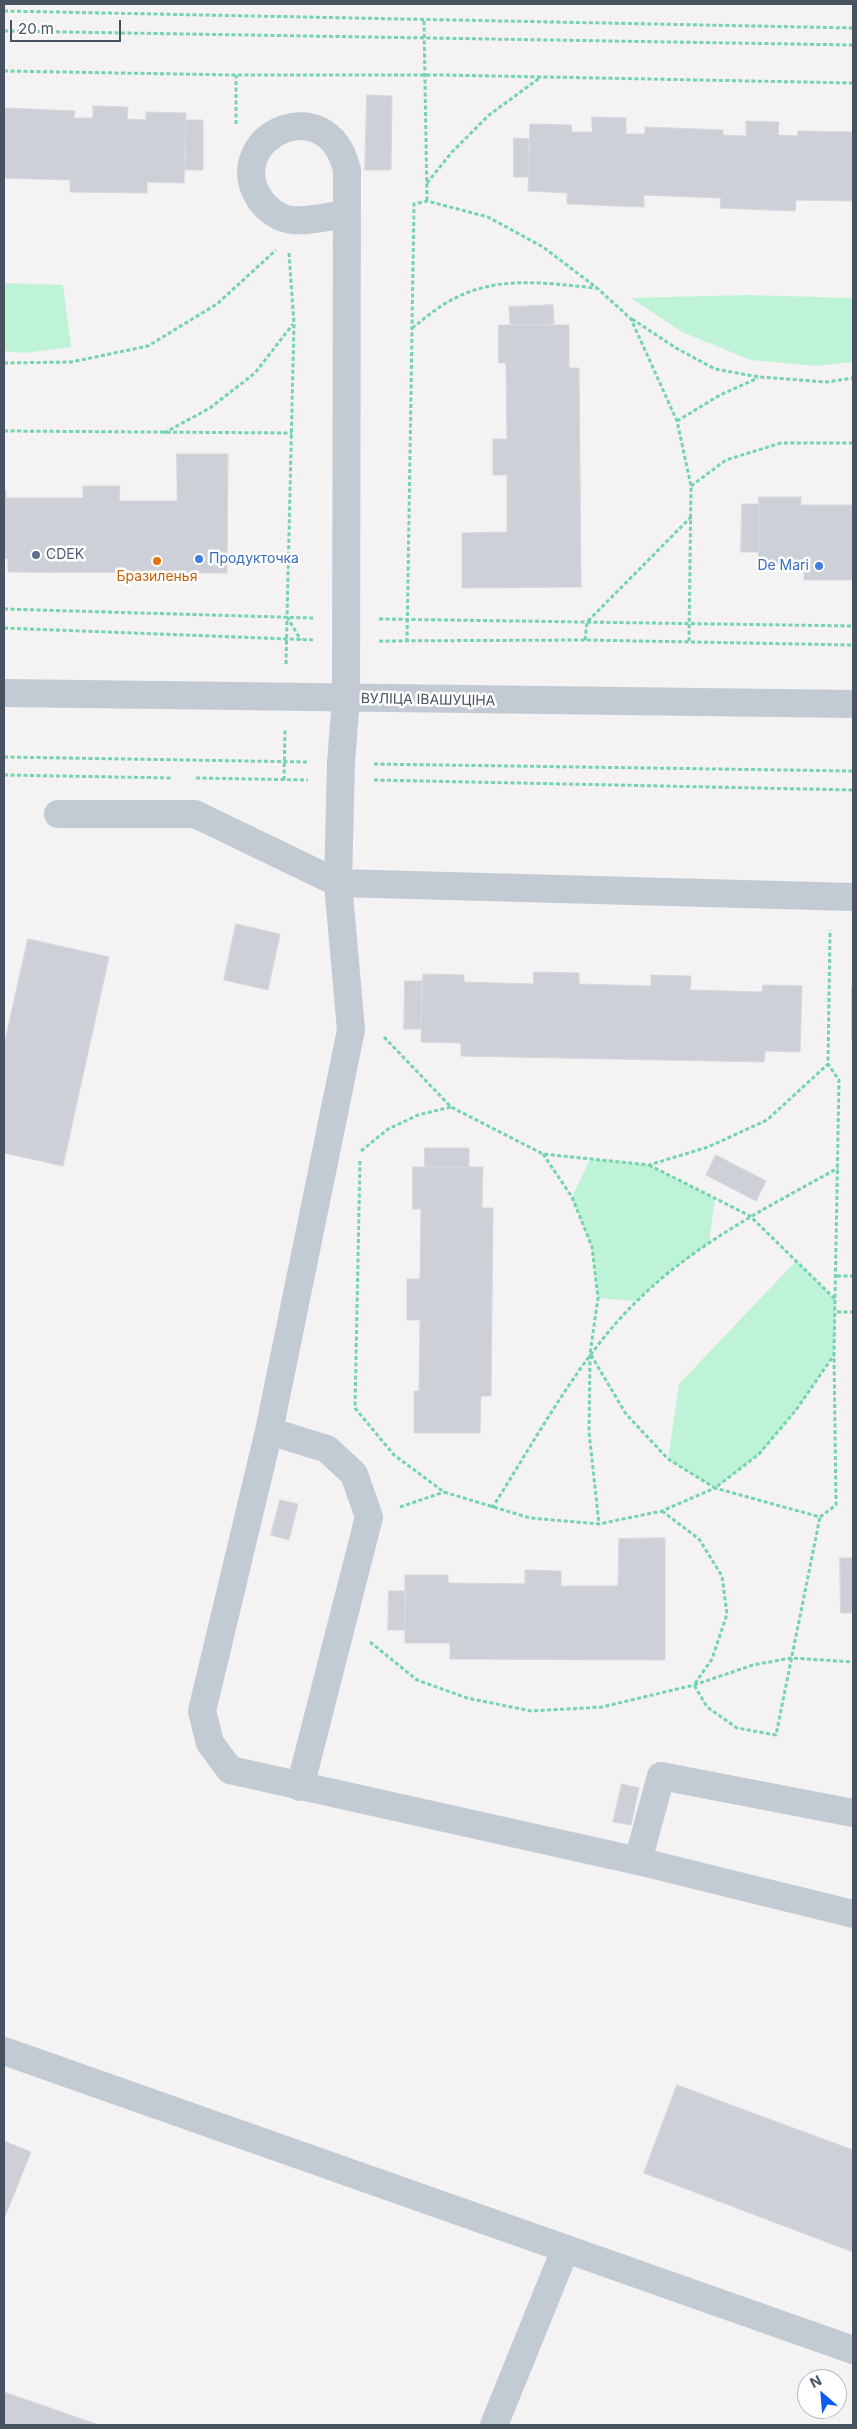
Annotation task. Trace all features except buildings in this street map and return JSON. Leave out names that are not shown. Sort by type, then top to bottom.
[{"type":"street","points":[[346,214],[346,699],[341,772],[338,883],[351,1030],[269,1431],[202,1711],[210,1743],[230,1770],[300,1787],[638,1860],[853,1914]]},
{"type":"street","name":"ВУЛІЦА ІВАШУЦІНА","points":[[4,693],[346,699],[853,704]]},
{"type":"street","points":[[58,814],[195,814],[338,883],[853,897]]},
{"type":"street","points":[[269,1431],[327,1449],[354,1474],[369,1517],[300,1787]]},
{"type":"street","points":[[638,1860],[661,1776],[853,1814]]},
{"type":"street","points":[[4,2050],[565,2250],[853,2350]]},
{"type":"street","points":[[494,2425],[565,2250]]},
{"type":"path","points":[[4,11],[424,21],[853,28]]},
{"type":"path","points":[[424,21],[427,201]]},
{"type":"path","points":[[4,31],[853,45]]},
{"type":"path","points":[[4,71],[541,77],[853,83]]},
{"type":"path","points":[[236,75],[236,131]]},
{"type":"path","points":[[426,183],[452,152],[489,115],[541,77]]},
{"type":"path","points":[[407,642],[414,204],[427,201],[488,217],[543,247],[597,288],[631,319],[676,348],[715,369],[759,378],[827,382],[853,378]]},
{"type":"path","points":[[4,363],[71,362],[148,346],[217,304],[281,246]]},
{"type":"path","points":[[289,249],[294,324],[287,618],[301,640]]},
{"type":"path","points":[[412,328],[446,303],[485,286],[526,281],[597,288]]},
{"type":"path","points":[[631,319],[677,421],[691,486],[689,641]]},
{"type":"path","points":[[163,434],[210,408],[255,373],[294,324]]},
{"type":"path","points":[[677,421],[720,395],[759,378]]},
{"type":"path","points":[[4,431],[163,434],[292,433]]},
{"type":"path","points":[[691,486],[726,460],[781,443],[853,443]]},
{"type":"path","points":[[585,640],[587,622],[691,517]]},
{"type":"path","points":[[4,609],[287,618],[407,642],[585,640],[853,645]]},
{"type":"path","points":[[4,628],[301,640],[345,629],[407,620],[853,626]]},
{"type":"path","points":[[4,757],[341,772],[374,780],[853,790]]},
{"type":"path","points":[[374,790],[375,764]]},
{"type":"path","points":[[188,778],[341,772],[375,764],[853,771]]},
{"type":"path","points":[[4,775],[178,778]]},
{"type":"path","points":[[694,1685],[707,1707],[737,1728],[776,1735],[820,1518],[836,1504],[834,1354],[837,1276],[839,1080],[828,1064],[830,930]]},
{"type":"path","points":[[378,1032],[451,1107],[543,1154],[649,1165],[750,1216],[836,1301]]},
{"type":"path","points":[[649,1165],[708,1148],[768,1120],[828,1064]]},
{"type":"path","points":[[360,1152],[388,1129],[418,1115],[451,1107]]},
{"type":"path","points":[[362,1142],[360,1152],[355,1408],[394,1455],[444,1492],[530,1518],[599,1524],[662,1511],[715,1488],[759,1454],[796,1410],[834,1354]]},
{"type":"path","points":[[543,1154],[572,1197],[592,1247],[598,1298],[590,1354],[589,1432],[599,1524]]},
{"type":"path","points":[[492,1508],[590,1354],[636,1301],[673,1268],[750,1216],[838,1168]]},
{"type":"path","points":[[837,1276],[853,1276]]},
{"type":"path","points":[[836,1312],[853,1312]]},
{"type":"path","points":[[590,1354],[626,1414],[668,1459],[715,1488],[820,1518]]},
{"type":"path","points":[[369,1517],[444,1492]]},
{"type":"path","points":[[662,1511],[699,1539],[722,1576],[727,1614],[712,1659],[694,1685]]},
{"type":"path","points":[[343,1619],[417,1680],[467,1698],[531,1711],[602,1707],[694,1685],[753,1665],[791,1658],[853,1662]]},
{"type":"green space","points":[[4,283],[63,285],[71,347],[25,353],[4,351]]},
{"type":"green space","points":[[747,295],[853,298],[853,362],[816,366],[751,360],[682,332],[631,298]]},
{"type":"green space","points":[[590,1159],[649,1165],[715,1199],[709,1243],[673,1268],[636,1301],[598,1298],[592,1247],[572,1197]]},
{"type":"green space","points":[[796,1261],[836,1301],[834,1354],[796,1410],[759,1454],[715,1488],[668,1459],[679,1384]]},
{"type":"place","name":"CDEK","points":[[36,555]]},
{"type":"place","name":"Продукточка","points":[[199,559]]},
{"type":"place","name":"Бразиленья","points":[[157,561]]},
{"type":"place","name":"De Mari","points":[[819,566]]}]
